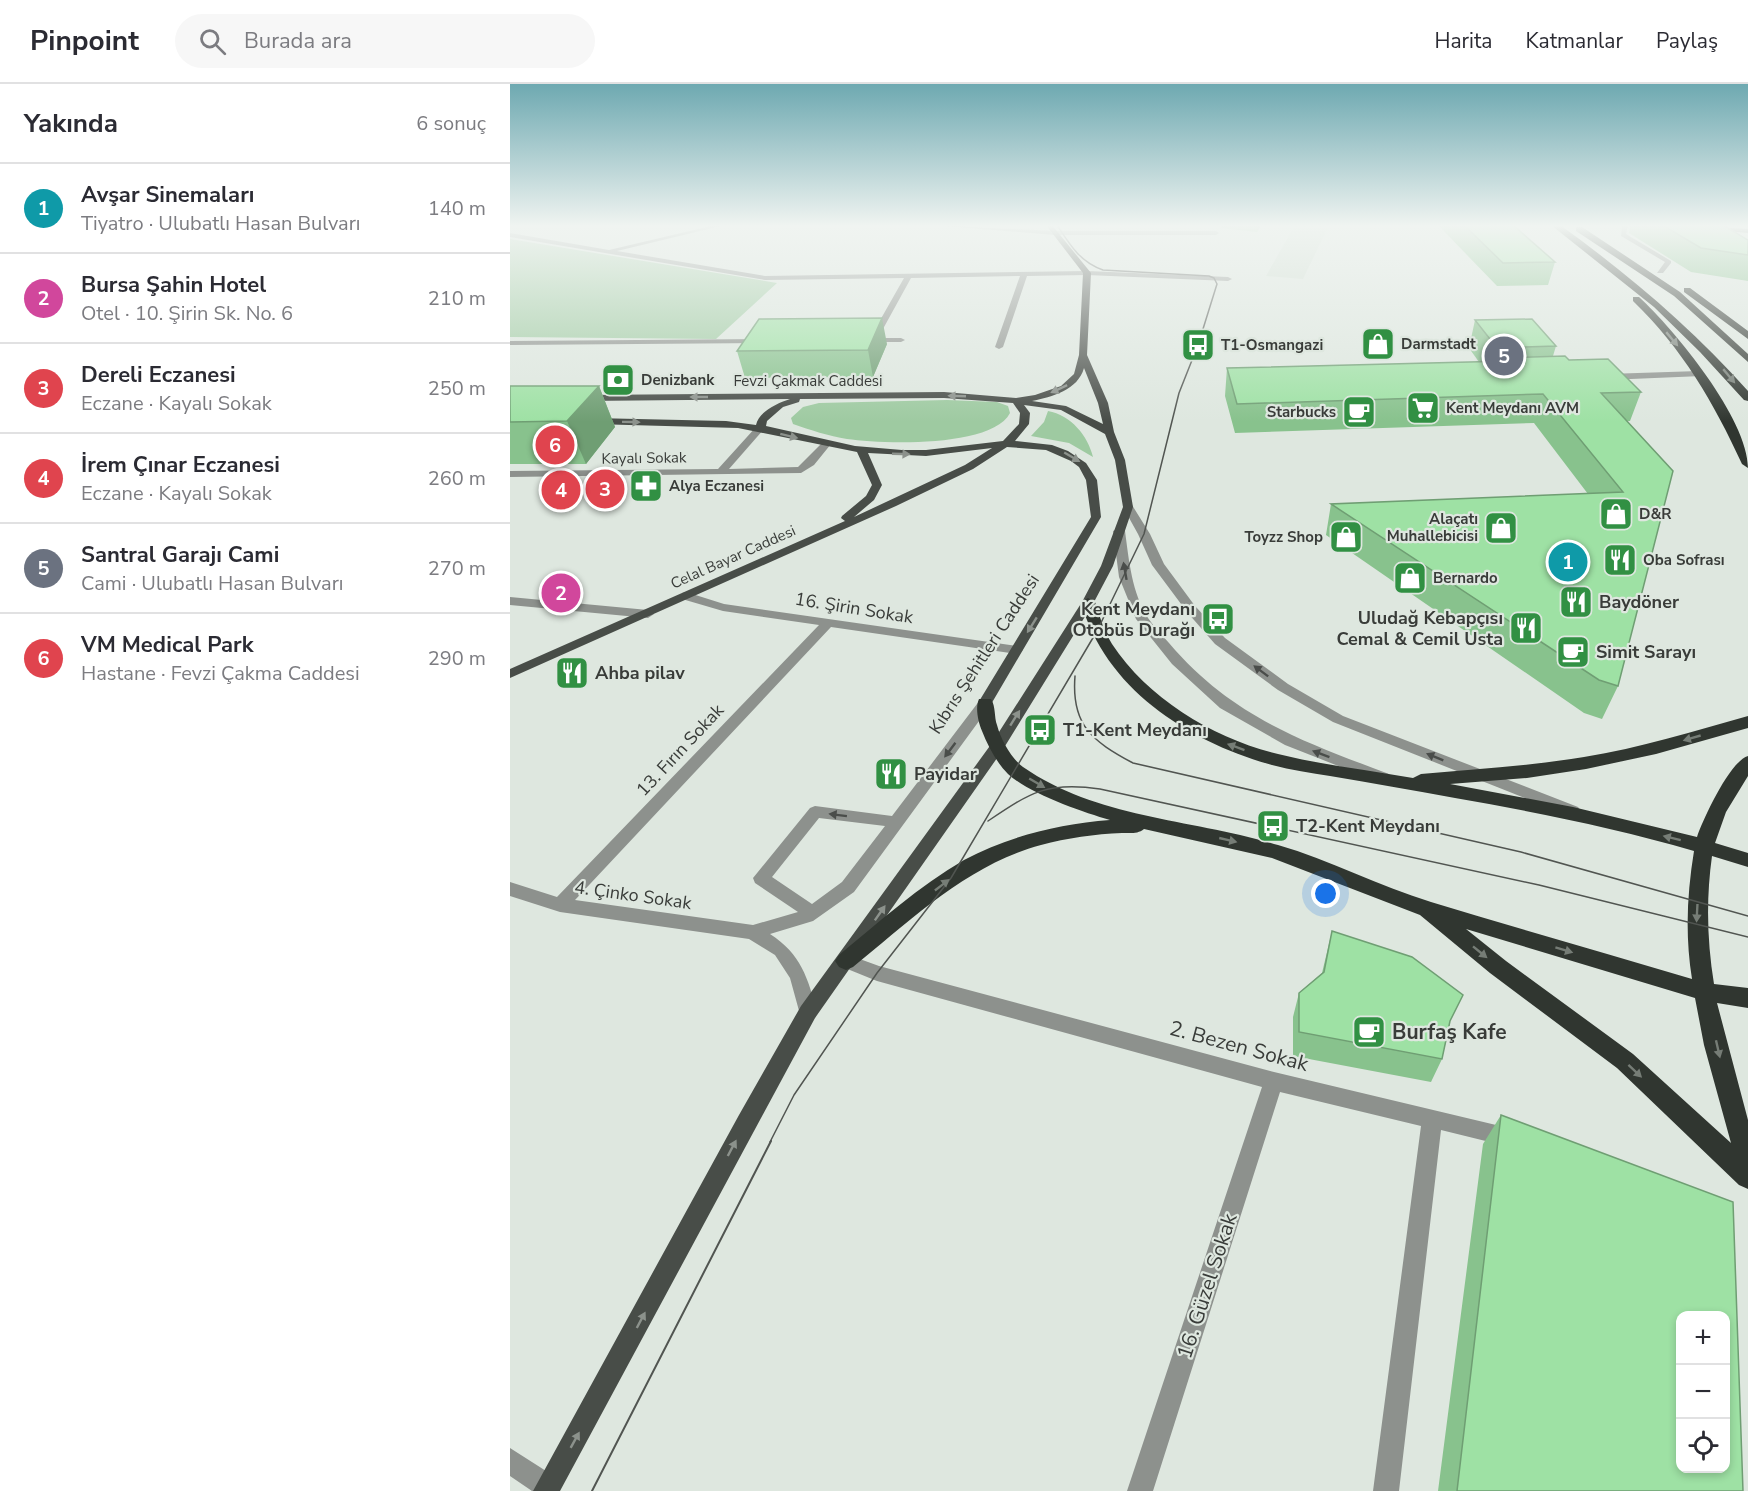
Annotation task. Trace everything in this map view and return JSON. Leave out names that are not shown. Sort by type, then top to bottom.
[{"type":"highway","points":[[1626,291],[1642,305],[1699,374],[1748,464]]},
{"type":"highway","points":[[1642,291],[1677,320],[1715,359],[1748,398]]},
{"type":"highway","points":[[1672,291],[1748,359]]},
{"type":"highway","points":[[1684,291],[1711,306]]},
{"type":"highway","points":[[1689,291],[1748,336]]},
{"type":"highway","points":[[1088,602],[1097,631],[1110,654],[1147,695],[1174,716],[1230,745],[1275,760],[1587,816],[1704,846],[1748,860]]},
{"type":"highway","points":[[985,703],[988,725],[997,747],[1015,770],[1046,788],[1092,808],[1171,829],[1275,851],[1427,909],[1705,992],[1748,998]]},
{"type":"highway","points":[[1395,782],[1562,767],[1598,761],[1662,747],[1748,722]]},
{"type":"highway","points":[[1748,762],[1721,800],[1704,846],[1696,925],[1705,992],[1728,1095],[1748,1160]]},
{"type":"highway","points":[[846,961],[951,878],[992,854],[1041,837],[1113,826],[1171,829]]},
{"type":"highway","points":[[1427,909],[1498,967],[1625,1061],[1748,1176]]},
{"type":"main road","points":[[547,1489],[808,1012],[997,747],[1088,602],[1107,566],[1128,507],[1120,460],[1109,432],[1104,403],[1083,355],[1088,291]]},
{"type":"main road","name":"Fevzi Çakmak Caddesi","points":[[569,398],[945,395],[1016,400],[1053,393],[1073,381],[1078,374],[1083,355]]},
{"type":"main road","points":[[763,430],[762,420],[780,405],[810,396]]},
{"type":"main road","points":[[1016,400],[1063,408],[1090,420],[1109,432]]},
{"type":"main road","name":"Celal Bayar Caddesi","points":[[510,674],[819,537],[969,467],[1011,444],[1024,424],[1025,413],[1016,400]]},
{"type":"main road","points":[[581,421],[735,424],[843,448],[913,454],[1011,444]]},
{"type":"main road","name":"Kıbrıs Şehitleri Caddesi","points":[[985,703],[1096,518],[1095,488],[1090,473],[1081,462],[1064,452],[1036,445],[1011,444]]},
{"type":"main road","points":[[819,537],[858,511],[870,498],[877,485],[862,451]]},
{"type":"street","points":[[872,340],[900,291]]},
{"type":"street","points":[[999,347],[1019,291]]},
{"type":"street","points":[[860,340],[901,340]]},
{"type":"street","points":[[510,343],[779,341]]},
{"type":"street","points":[[1592,378],[1699,374]]},
{"type":"street","points":[[721,472],[763,430]]},
{"type":"street","name":"Kayalı Sokak","points":[[510,474],[801,470],[810,464],[826,444]]},
{"type":"street","points":[[1128,507],[1144,534],[1158,565],[1191,609],[1220,641],[1283,687],[1338,718],[1587,816]]},
{"type":"street","points":[[1119,531],[1125,577],[1142,619],[1177,661],[1225,705],[1290,742],[1395,782]]},
{"type":"street","name":"16. Şirin Sokak","points":[[686,596],[723,607],[1017,650]]},
{"type":"street","points":[[510,601],[648,614]]},
{"type":"street","name":"13. Fırın Sokak","points":[[560,905],[828,623]]},
{"type":"street","name":"Kıbrıs Şehitleri Caddesi","points":[[753,932],[807,916],[848,887],[985,703]]},
{"type":"street","points":[[811,912],[761,878],[815,812],[896,822]]},
{"type":"street","name":"4. Çinko Sokak","points":[[510,890],[560,905],[753,932]]},
{"type":"street","points":[[753,932],[781,950],[798,976],[808,1012]]},
{"type":"street","name":"2. Bezen Sokak","points":[[846,961],[878,973],[1274,1081],[1533,1142]]},
{"type":"street","name":"16. Güzel Sokak","points":[[1140,1491],[1274,1081]]},
{"type":"street","points":[[1728,1095],[1748,1111]]},
{"type":"street","points":[[1386,1491],[1432,1118]]},
{"type":"street","points":[[510,1461],[547,1489]]},
{"type":"green space","points":[[510,291],[769,291],[716,339],[510,337]]},
{"type":"green space","points":[[947,400],[997,402],[1008,406],[1010,413],[999,424],[982,433],[960,438],[909,442],[840,438],[793,424],[791,418],[803,407],[819,403]]},
{"type":"green space","points":[[1048,411],[1064,417],[1083,434],[1093,457],[1069,443],[1031,436],[1044,422]]},
{"type":"building","points":[[882,318],[868,350],[737,351],[759,319]]},
{"type":"building","points":[[1532,319],[1556,346],[1497,348],[1475,320]]},
{"type":"building","points":[[1565,356],[1569,360],[1608,359],[1641,392],[1601,393],[1673,471],[1618,686],[1599,680],[1331,504],[1623,492],[1543,394],[1237,404],[1227,368],[1508,361],[1505,358]]},
{"type":"building","points":[[510,386],[599,386],[567,421],[510,422]]},
{"type":"building","name":"Burfaş Kafe","points":[[1332,931],[1412,957],[1463,995],[1450,1021],[1442,1059],[1299,1032],[1299,993],[1324,972]]},
{"type":"building","points":[[1501,1115],[1733,1202],[1743,1491],[1457,1491]]},
{"type":"tram line","points":[[770,1142],[794,1095],[877,973],[951,878],[1097,631],[1144,534],[1179,393],[1198,345],[1215,291]]},
{"type":"tram line","points":[[1075,676],[1077,707],[1087,730],[1106,747],[1133,763],[1521,852],[1748,916]]},
{"type":"tram line","points":[[988,821],[1016,803],[1041,791],[1067,787],[1100,789],[1539,885],[1748,937]]},
{"type":"tram line","points":[[592,1491],[771,1141]]},
{"type":"place","name":"Darmstadt","points":[[1378,344]]},
{"type":"place","name":"T1-Osmangazi","points":[[1198,345]]},
{"type":"place","name":"Santral Garajı Cami","points":[[1504,356]]},
{"type":"place","name":"Denizbank","points":[[618,380]]},
{"type":"place","name":"Kent Meydanı AVM","points":[[1423,408]]},
{"type":"place","name":"Starbucks","points":[[1359,412]]},
{"type":"place","name":"VM Medical Park","points":[[555,445]]},
{"type":"place","name":"Alya Eczanesi","points":[[646,486]]},
{"type":"place","name":"Dereli Eczanesi","points":[[605,489]]},
{"type":"place","name":"İrem Çınar Eczanesi","points":[[561,490]]},
{"type":"place","name":"D&R","points":[[1616,514]]},
{"type":"place","name":"Alaçatı Muhallebicisi","points":[[1501,528]]},
{"type":"place","name":"Toyzz Shop","points":[[1346,537]]},
{"type":"place","name":"Oba Sofrası","points":[[1620,560]]},
{"type":"place","name":"Avşar Sinemaları","points":[[1568,562]]},
{"type":"place","name":"Bernardo","points":[[1410,578]]},
{"type":"place","name":"Bursa Şahin Hotel","points":[[561,593]]},
{"type":"place","name":"Baydöner","points":[[1576,602]]},
{"type":"place","name":"Kent Meydanı Otobüs Durağı","points":[[1218,619]]},
{"type":"place","name":"Uludağ Kebapçısı Cemal & Cemil Usta","points":[[1526,628]]},
{"type":"place","name":"Simit Sarayı","points":[[1573,652]]},
{"type":"place","name":"Ahba pilav","points":[[572,673]]},
{"type":"place","name":"T1-Kent Meydanı","points":[[1040,730]]},
{"type":"place","name":"Payidar","points":[[891,774]]},
{"type":"place","name":"T2-Kent Meydanı","points":[[1273,826]]},
{"type":"place","name":"Burfaş Kafe","points":[[1369,1032]]}]
